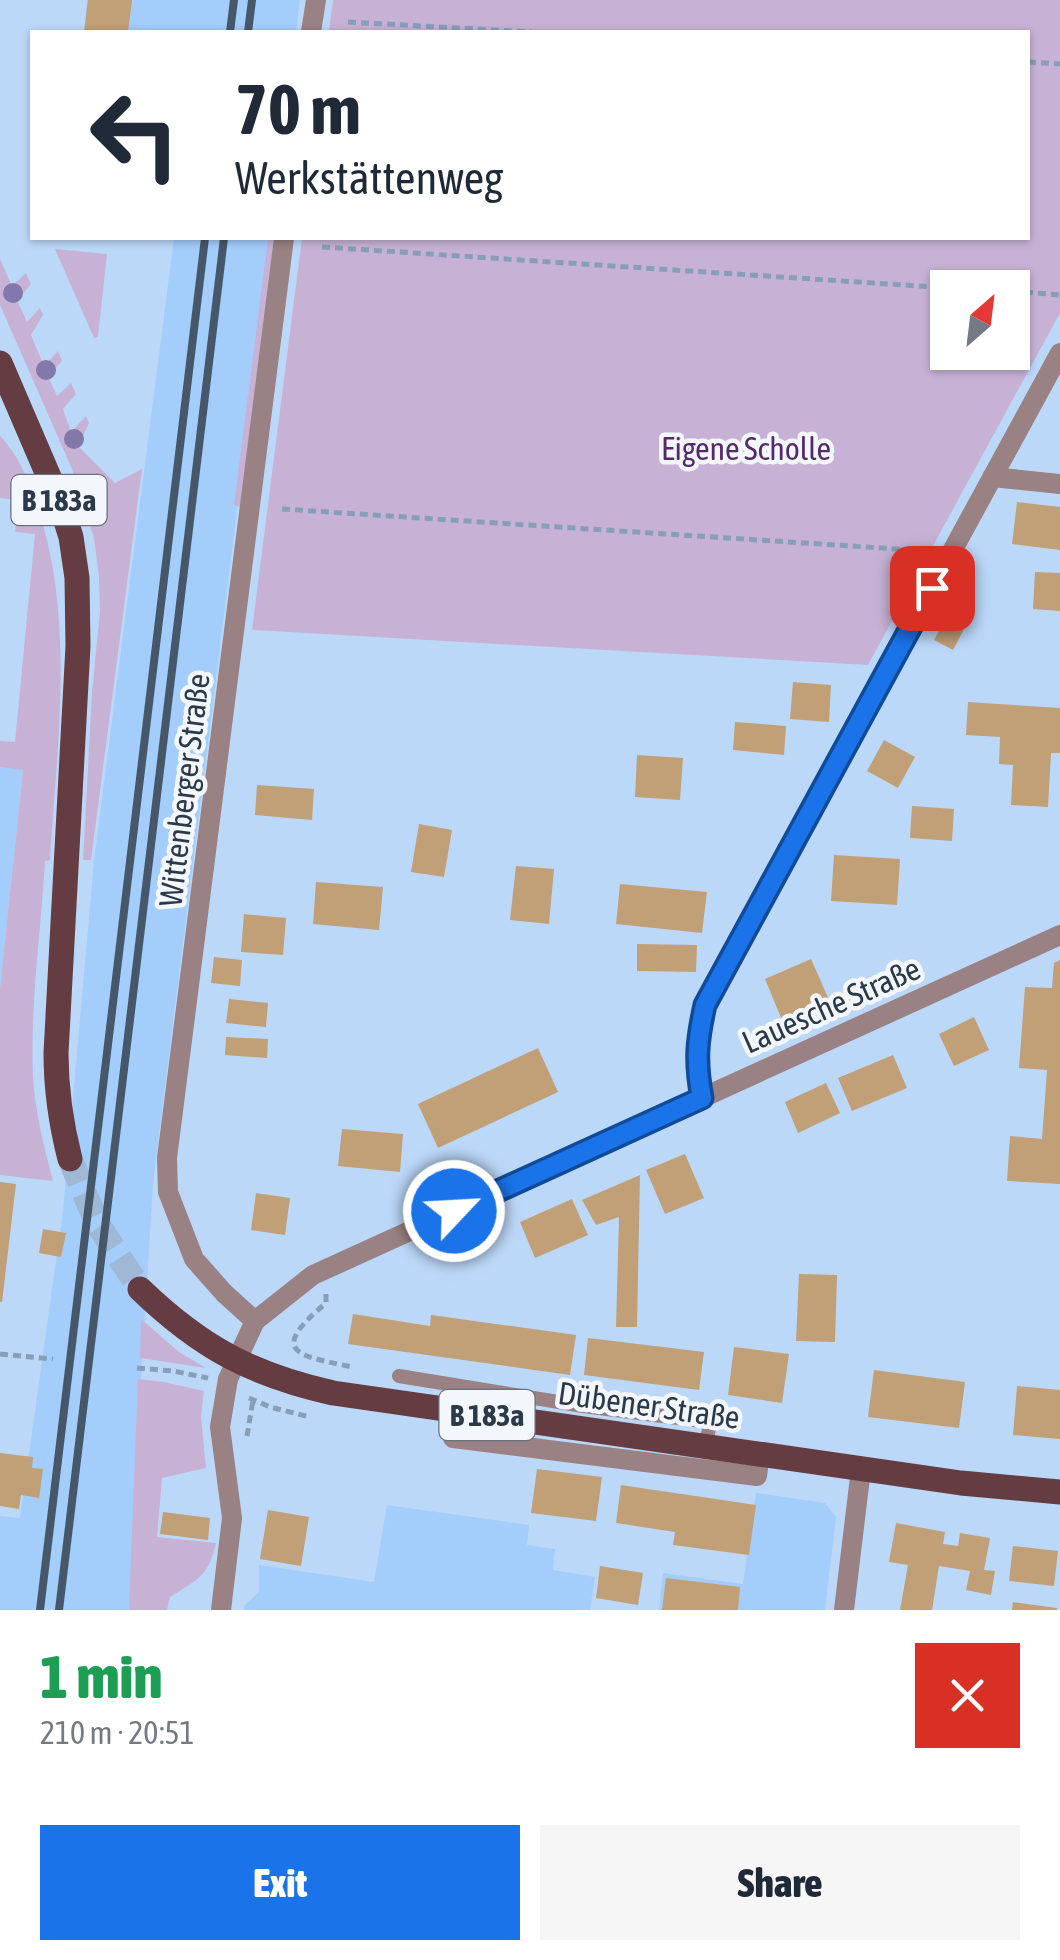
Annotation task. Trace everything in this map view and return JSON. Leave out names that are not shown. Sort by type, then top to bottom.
[{"type":"main road","name":"B 183a","points":[[0,363],[61,505],[78,578],[78,646],[56,1054],[61,1126],[70,1159]]},
{"type":"main road","name":"Dübener Straße","points":[[140,1289],[166,1314],[216,1350],[299,1386],[961,1483],[1060,1492]]},
{"type":"street","points":[[311,30],[316,0]]},
{"type":"street","name":"Wittenberger Straße","points":[[255,1321],[194,1258],[168,1192],[167,1158],[284,240]]},
{"type":"street","points":[[702,1098],[696,1065],[705,1005],[1060,353]]},
{"type":"street","points":[[992,477],[1060,484]]},
{"type":"street","name":"Lauesche Straße","points":[[255,1321],[313,1276],[1060,934]]},
{"type":"street","points":[[221,1610],[232,1518],[220,1427],[222,1391],[255,1321]]},
{"type":"street","name":"Dübener Straße","points":[[453,1438],[758,1476],[760,1454]]},
{"type":"street","points":[[844,1610],[861,1469]]},
{"type":"lane","points":[[399,1376],[710,1422],[706,1446]]},
{"type":"path","points":[[348,22],[495,30]]},
{"type":"path","points":[[1030,62],[1060,64]]},
{"type":"path","points":[[322,247],[930,287]]},
{"type":"path","points":[[1030,293],[1060,294]]},
{"type":"path","points":[[282,509],[951,553]]},
{"type":"path","points":[[313,1276],[326,1290],[326,1303],[299,1327],[292,1339],[293,1346],[302,1354],[327,1362],[399,1376]]},
{"type":"path","points":[[0,1354],[53,1359]]},
{"type":"path","points":[[137,1368],[192,1374],[222,1391]]},
{"type":"path","points":[[248,1444],[254,1400]]},
{"type":"shaded area","points":[[87,0],[300,0],[296,30],[84,30]]},
{"type":"shaded area","points":[[174,240],[271,240],[153,1183],[141,1381],[143,1610],[0,1610],[0,1516],[20,1518],[63,1211],[94,861]]},
{"type":"shaded area","points":[[0,767],[23,769],[0,988]]},
{"type":"shaded area","points":[[756,1493],[825,1503],[836,1517],[825,1610],[659,1610],[663,1573],[743,1584]]},
{"type":"shaded area","points":[[387,1505],[529,1525],[527,1545],[555,1549],[553,1570],[595,1577],[590,1610],[244,1610],[259,1592],[259,1565],[374,1582]]},
{"type":"green space","name":"Eigene Scholle","points":[[333,0],[1060,0],[1060,313],[1030,368],[1030,270],[930,270],[930,370],[1029,370],[868,665],[252,630],[302,240],[1030,240],[1030,30],[329,30]]},
{"type":"green space","points":[[268,240],[274,240],[240,507],[234,505]]},
{"type":"green space","points":[[55,249],[107,254],[98,337],[94,338]]},
{"type":"green space","points":[[0,259],[12,286],[26,273],[31,284],[17,300],[27,322],[40,308],[43,315],[31,335],[44,366],[58,351],[62,361],[48,376],[57,396],[71,383],[76,394],[63,409],[71,432],[86,416],[89,423],[78,446],[115,483],[142,469],[91,860],[83,860],[100,611],[94,538],[72,469],[0,305]]},
{"type":"green space","points":[[0,436],[22,467],[36,503],[56,590],[60,635],[50,860],[45,861],[32,1049],[36,1103],[53,1181],[0,1175],[0,988],[23,770],[0,767],[0,741],[15,742],[35,534],[15,532],[19,501],[0,498]]},
{"type":"green space","points":[[141,1319],[179,1352],[206,1368],[140,1358]]},
{"type":"green space","points":[[138,1379],[204,1391],[201,1417],[206,1468],[162,1478],[157,1537],[216,1543],[205,1570],[170,1597],[167,1610],[129,1610]]},
{"type":"building","points":[[88,0],[132,0],[128,30],[84,30]]},
{"type":"building","points":[[1017,502],[1060,507],[1060,550],[1012,544]]},
{"type":"building","points":[[1035,572],[1060,573],[1060,611],[1033,609]]},
{"type":"building","points":[[952,608],[970,618],[953,650],[934,640]]},
{"type":"building","points":[[793,682],[831,685],[829,722],[790,719]]},
{"type":"building","points":[[968,702],[1060,708],[1060,753],[1051,753],[1048,807],[1011,805],[1013,765],[999,764],[1000,737],[966,735]]},
{"type":"building","points":[[735,722],[786,726],[784,755],[733,750]]},
{"type":"building","points":[[884,740],[915,757],[898,788],[867,771]]},
{"type":"building","points":[[637,755],[683,758],[680,800],[635,797]]},
{"type":"building","points":[[257,785],[314,789],[312,820],[255,815]]},
{"type":"building","points":[[912,806],[954,809],[952,841],[910,838]]},
{"type":"building","points":[[419,824],[452,830],[444,877],[411,872]]},
{"type":"building","points":[[834,855],[900,859],[897,905],[831,901]]},
{"type":"building","points":[[516,866],[554,869],[549,924],[510,920]]},
{"type":"building","points":[[316,882],[383,887],[379,930],[313,924]]},
{"type":"building","points":[[620,884],[707,892],[702,933],[616,924]]},
{"type":"building","points":[[244,914],[286,918],[283,955],[241,952]]},
{"type":"building","points":[[637,944],[697,945],[696,972],[637,971]]},
{"type":"building","points":[[214,957],[242,960],[240,986],[211,983]]},
{"type":"building","points":[[811,959],[829,1000],[782,1020],[765,979]]},
{"type":"building","points":[[1060,960],[1060,1184],[1007,1181],[1010,1136],[1042,1139],[1047,1070],[1019,1068],[1025,987],[1052,988],[1054,963]]},
{"type":"building","points":[[229,999],[268,1003],[266,1027],[226,1023]]},
{"type":"building","points":[[974,1017],[989,1050],[954,1066],[939,1034]]},
{"type":"building","points":[[226,1037],[268,1039],[267,1058],[225,1055]]},
{"type":"building","points":[[538,1048],[558,1092],[438,1148],[418,1104]]},
{"type":"building","points":[[893,1055],[907,1088],[852,1111],[838,1078]]},
{"type":"building","points":[[826,1083],[840,1113],[798,1133],[785,1102]]},
{"type":"building","points":[[342,1129],[403,1134],[400,1172],[338,1166]]},
{"type":"building","points":[[685,1154],[704,1198],[665,1214],[646,1170]]},
{"type":"building","points":[[640,1175],[637,1327],[616,1327],[619,1217],[596,1225],[582,1200]]},
{"type":"building","points":[[0,1182],[16,1184],[2,1302],[0,1302]]},
{"type":"building","points":[[256,1193],[290,1198],[285,1235],[251,1230]]},
{"type":"building","points":[[572,1199],[588,1235],[535,1258],[520,1222]]},
{"type":"building","points":[[43,1229],[66,1233],[61,1257],[39,1253]]},
{"type":"building","points":[[799,1274],[837,1275],[835,1342],[796,1341]]},
{"type":"building","points":[[353,1314],[430,1326],[431,1315],[576,1335],[570,1375],[348,1344]]},
{"type":"building","points":[[588,1338],[704,1352],[699,1390],[584,1375]]},
{"type":"building","points":[[734,1347],[789,1354],[782,1403],[728,1395]]},
{"type":"building","points":[[874,1370],[965,1382],[959,1428],[868,1417]]},
{"type":"building","points":[[1017,1386],[1060,1390],[1060,1439],[1013,1435]]},
{"type":"building","points":[[0,1453],[33,1457],[32,1468],[43,1469],[39,1498],[21,1495],[19,1509],[0,1506]]},
{"type":"building","points":[[537,1469],[602,1477],[596,1521],[531,1513]]},
{"type":"building","points":[[621,1485],[756,1505],[749,1555],[673,1545],[675,1532],[616,1523]]},
{"type":"building","points":[[268,1510],[309,1517],[301,1566],[260,1559]]},
{"type":"building","points":[[163,1512],[210,1518],[208,1540],[160,1534]]},
{"type":"building","points":[[896,1523],[945,1532],[943,1544],[958,1546],[960,1533],[990,1538],[984,1570],[995,1571],[991,1595],[966,1590],[970,1571],[939,1566],[932,1610],[900,1610],[908,1565],[889,1562]]},
{"type":"building","points":[[1013,1546],[1058,1551],[1054,1586],[1009,1581]]},
{"type":"building","points":[[600,1566],[643,1573],[638,1605],[596,1598]]},
{"type":"building","points":[[666,1578],[740,1587],[738,1610],[662,1610]]},
{"type":"building","points":[[1013,1602],[1057,1608],[1057,1610],[1012,1610]]},
{"type":"tunnel","points":[[70,1159],[97,1223],[140,1289]]},
{"type":"railway","points":[[230,30],[234,0]]},
{"type":"railway","points":[[248,30],[252,0]]},
{"type":"railway","points":[[40,1610],[205,240]]},
{"type":"railway","points":[[59,1610],[224,240]]},
{"type":"route","points":[[454,1211],[702,1098],[696,1065],[705,1005],[932,588]]}]
